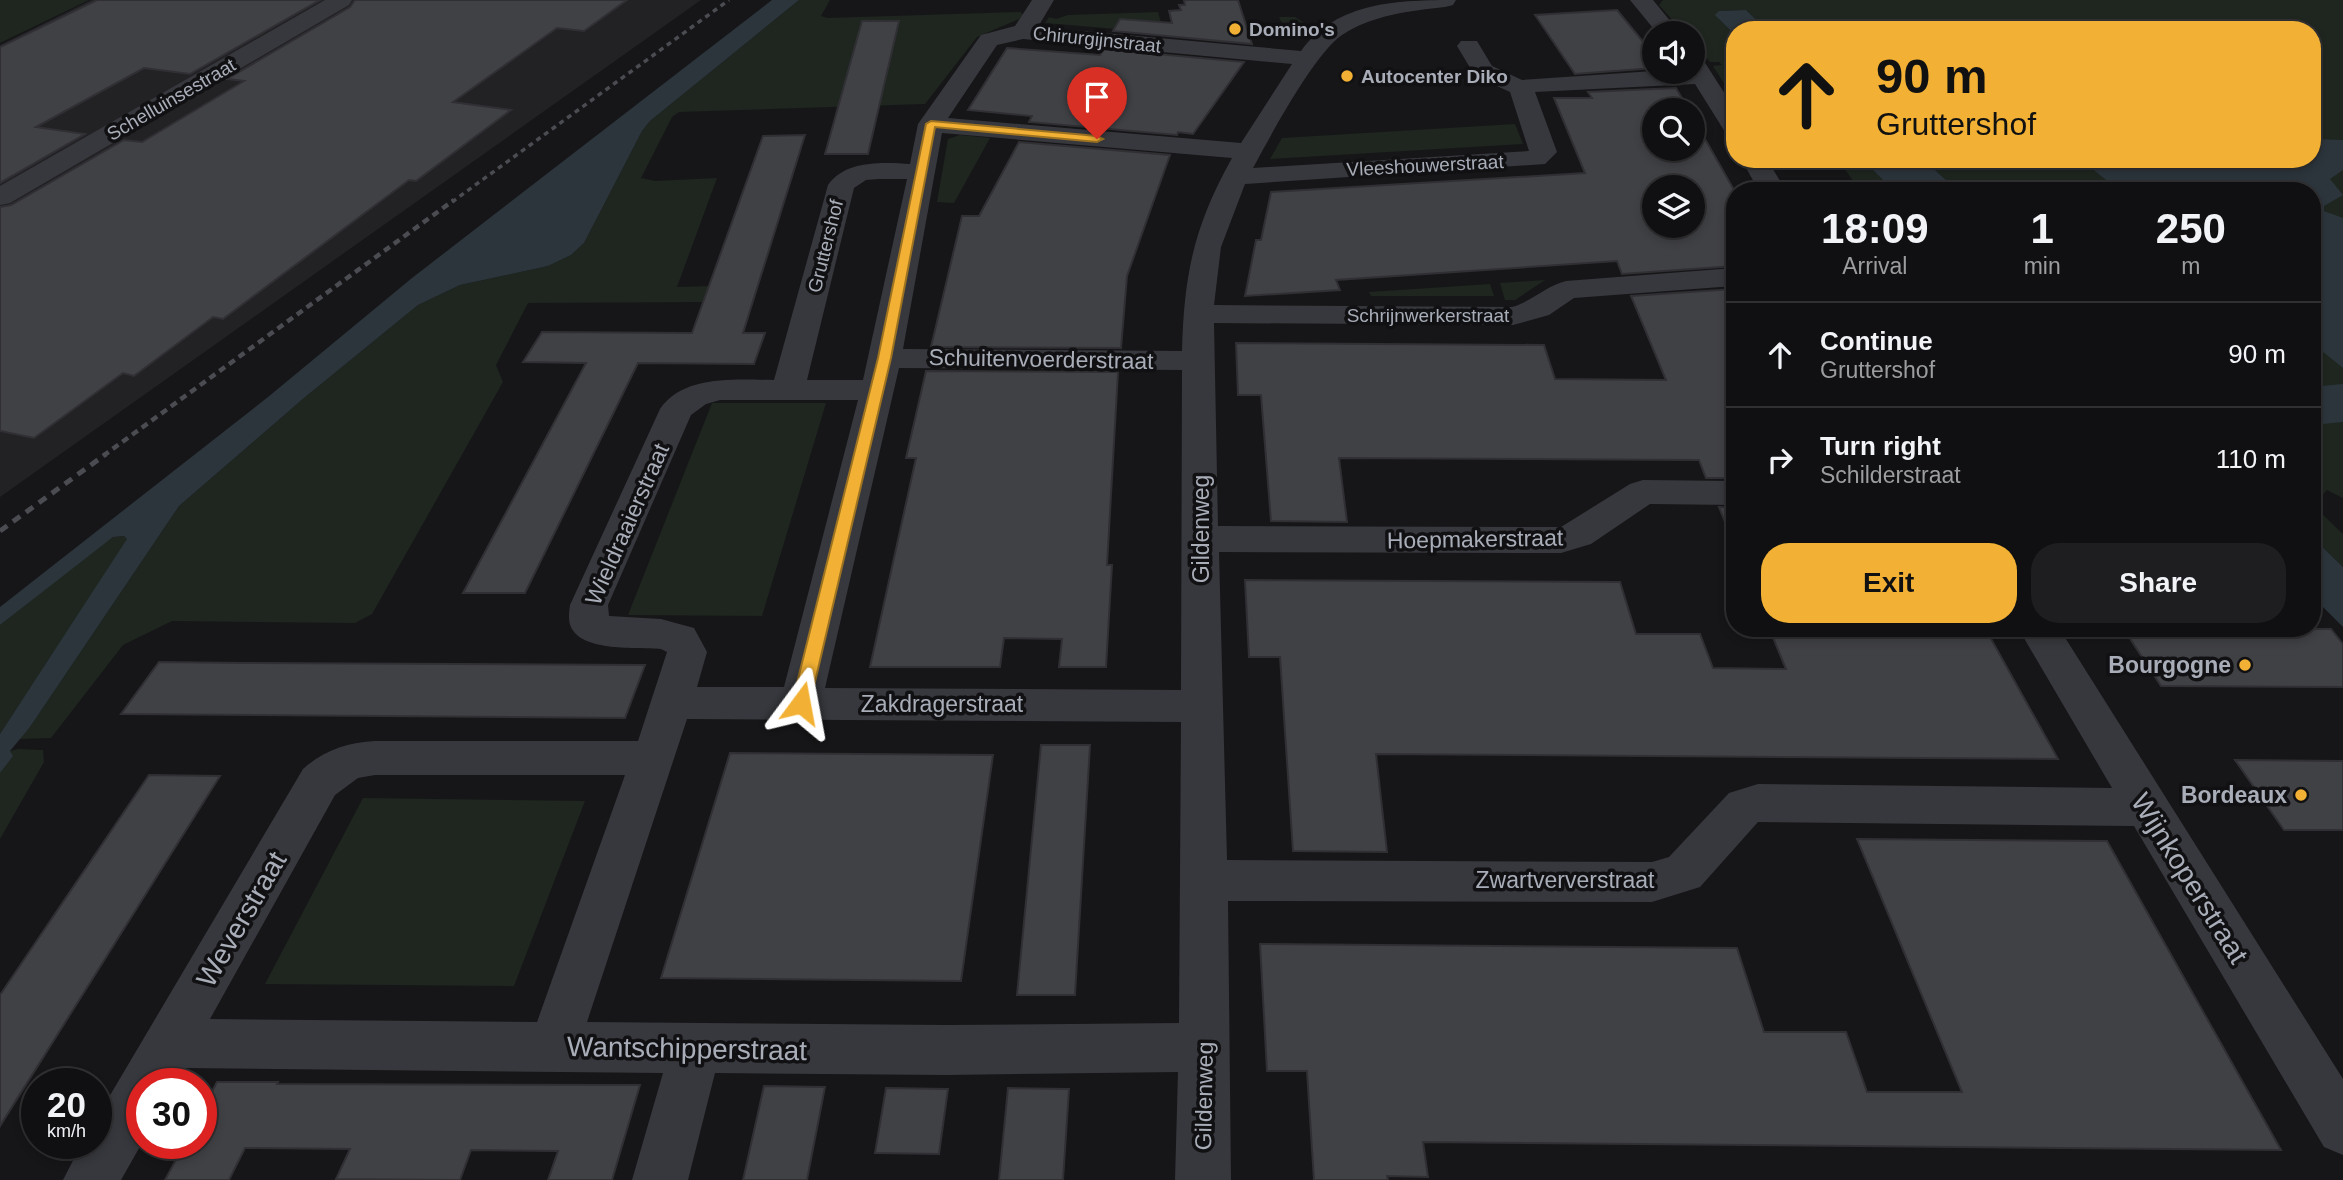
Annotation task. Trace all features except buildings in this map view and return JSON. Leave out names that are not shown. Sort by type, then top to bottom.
[{"type":"street","name":"Schelluinsestraat","points":[[0,197],[341,0]]},
{"type":"street","points":[[1023,32],[1043,0]]},
{"type":"street","name":"Gildenweg","points":[[1203,1180],[1205,1047],[1198,361],[1202,271],[1207,248],[1242,164],[1317,45],[1339,27],[1386,11],[1445,0]]},
{"type":"street","points":[[1641,0],[1659,21]]},
{"type":"street","name":"Chirurgijnstraat","points":[[931,124],[989,40],[1001,35],[1023,32],[1308,59]]},
{"type":"street","points":[[1469,46],[1483,71],[1523,89],[1539,83],[1642,73]]},
{"type":"street","points":[[1705,79],[1726,114]]},
{"type":"street","name":"Vleeshouwerstraat","points":[[1242,164],[1540,157],[1543,148],[1521,91],[1523,89]]},
{"type":"street","points":[[801,703],[880,374],[931,124],[1242,164]]},
{"type":"street","name":"Gruttershof","points":[[788,390],[841,185],[845,179],[858,174],[922,172]]},
{"type":"street","name":"Schrijnwerkerstraat","points":[[1199,314],[1513,316],[1538,309],[1566,290],[1726,278]]},
{"type":"street","name":"Schuitenvoerderstraat","points":[[694,397],[718,390],[788,390],[880,374],[1198,361]]},
{"type":"street","name":"Wieldraaierstraat","points":[[671,703],[687,652],[680,639],[661,634],[596,630],[589,624],[587,614],[677,409],[694,397]]},
{"type":"street","name":"Hoepmakerstraat","points":[[1201,539],[1561,540],[1578,535],[1643,492],[1726,493]]},
{"type":"street","name":"Wijnkoperstraat","points":[[2043,637],[2343,1128]]},
{"type":"street","points":[[554,1045],[671,703]]},
{"type":"street","name":"Zakdragerstraat","points":[[671,703],[1201,706]]},
{"type":"street","name":"Weverstraat","points":[[158,1063],[319,782],[336,767],[375,758],[653,758]]},
{"type":"street","name":"Zwartververstraat","points":[[1203,880],[1652,882],[1684,873],[1737,813],[1745,806],[1758,803],[2146,807]]},
{"type":"street","name":"Wantschipperstraat","points":[[158,1063],[554,1045],[695,1050],[1205,1047]]},
{"type":"street","points":[[660,1180],[695,1050]]},
{"type":"street","points":[[91,1180],[126,1119]]},
{"type":"shaded area","points":[[0,0],[89,0],[0,43]]},
{"type":"shaded area","points":[[91,0],[701,0],[0,497],[0,45]]},
{"type":"shaded area","points":[[772,0],[799,0],[650,121],[642,131],[584,243],[571,255],[548,266],[460,285],[418,305],[304,398],[179,506],[30,727],[10,751],[13,756],[0,773],[0,734],[127,539],[124,536],[113,537],[0,625],[0,607],[268,397],[412,278]]},
{"type":"shaded area","points":[[799,0],[830,0],[821,16],[827,18],[1021,12],[1023,15],[977,37],[925,104],[679,112],[672,117],[641,178],[655,181],[717,178],[677,287],[710,286],[704,302],[528,303],[496,365],[503,382],[372,614],[355,623],[172,621],[123,645],[51,738],[18,739],[30,727],[179,506],[304,398],[418,305],[460,285],[548,266],[571,255],[584,243],[642,131],[650,121]]},
{"type":"shaded area","points":[[1663,0],[2343,0],[2343,498],[2327,490],[2321,497],[2321,182],[1948,182],[1933,168],[2321,168],[2321,21],[1758,21],[1746,10],[1719,11],[1719,19],[1726,26],[1726,86],[1713,66],[1722,65],[1719,62],[1710,62],[1705,56],[1705,21],[1673,21],[1659,5]]},
{"type":"shaded area","points":[[1746,10],[1758,21],[1726,21],[1726,26],[1715,15],[1719,11]]},
{"type":"shaded area","points":[[1158,12],[1164,33],[1045,23],[1049,17],[1056,19],[1068,15]]},
{"type":"shaded area","points":[[1279,17],[1295,17],[1311,27],[1295,39],[1289,40]]},
{"type":"shaded area","points":[[1515,124],[1523,144],[1270,159],[1282,138]]},
{"type":"shaded area","points":[[960,135],[990,138],[954,203],[937,202],[948,139]]},
{"type":"shaded area","points":[[2321,139],[2343,140],[2343,170],[2330,179],[2343,195],[2324,206],[2324,211],[2343,218],[2343,368],[2321,350],[2321,182],[2109,182],[2091,168],[2321,168]]},
{"type":"shaded area","points":[[1844,168],[1871,168],[1885,182],[1854,182]]},
{"type":"shaded area","points":[[1871,168],[1933,168],[1948,182],[1885,182]]},
{"type":"shaded area","points":[[1545,280],[1515,300],[1505,300],[1500,283]]},
{"type":"shaded area","points":[[1490,284],[1494,296],[1371,296],[1369,292]]},
{"type":"shaded area","points":[[2343,384],[2343,422],[2321,424],[2321,386]]},
{"type":"shaded area","points":[[712,403],[826,403],[762,616],[628,615]]},
{"type":"shaded area","points":[[2321,510],[2343,534],[2343,567],[2321,546]]},
{"type":"shaded area","points":[[124,536],[127,539],[122,549],[0,734],[0,625],[100,545],[113,537]]},
{"type":"shaded area","points":[[2321,546],[2343,567],[2343,627],[2321,605]]},
{"type":"shaded area","points":[[43,750],[44,762],[0,839],[0,773],[11,756],[10,751]]},
{"type":"shaded area","points":[[363,798],[585,801],[514,986],[265,984]]},
{"type":"railway","points":[[452,202],[729,0]]},
{"type":"railway","points":[[103,456],[454,200]]},
{"type":"railway","points":[[0,531],[106,454]]},
{"type":"place","name":"Domino's","points":[[1235,29]]},
{"type":"place","name":"Autocenter Diko","points":[[1347,76]]},
{"type":"place","name":"Bourgogne","points":[[2245,665]]},
{"type":"place","name":"Bordeaux","points":[[2301,795]]},
{"type":"route","points":[[801,703],[885,358],[931,124],[1097,139]]}]
